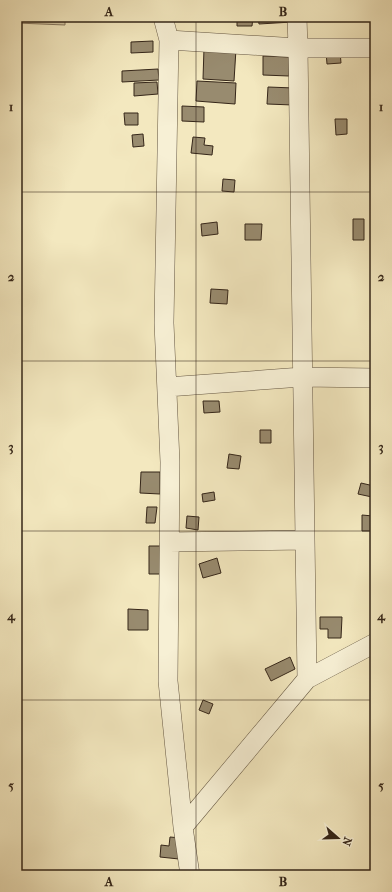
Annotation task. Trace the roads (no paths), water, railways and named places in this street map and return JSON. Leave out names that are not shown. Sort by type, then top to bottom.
[{"type":"street","points":[[164,17],[170,40],[164,323],[170,462],[168,681],[183,827],[190,875]]},
{"type":"street","points":[[297,17],[307,679]]},
{"type":"street","points":[[170,40],[298,48],[375,48]]},
{"type":"street","points":[[167,388],[302,377],[375,378]]},
{"type":"street","points":[[169,542],[304,540]]},
{"type":"street","points":[[183,827],[307,679],[375,643]]}]
